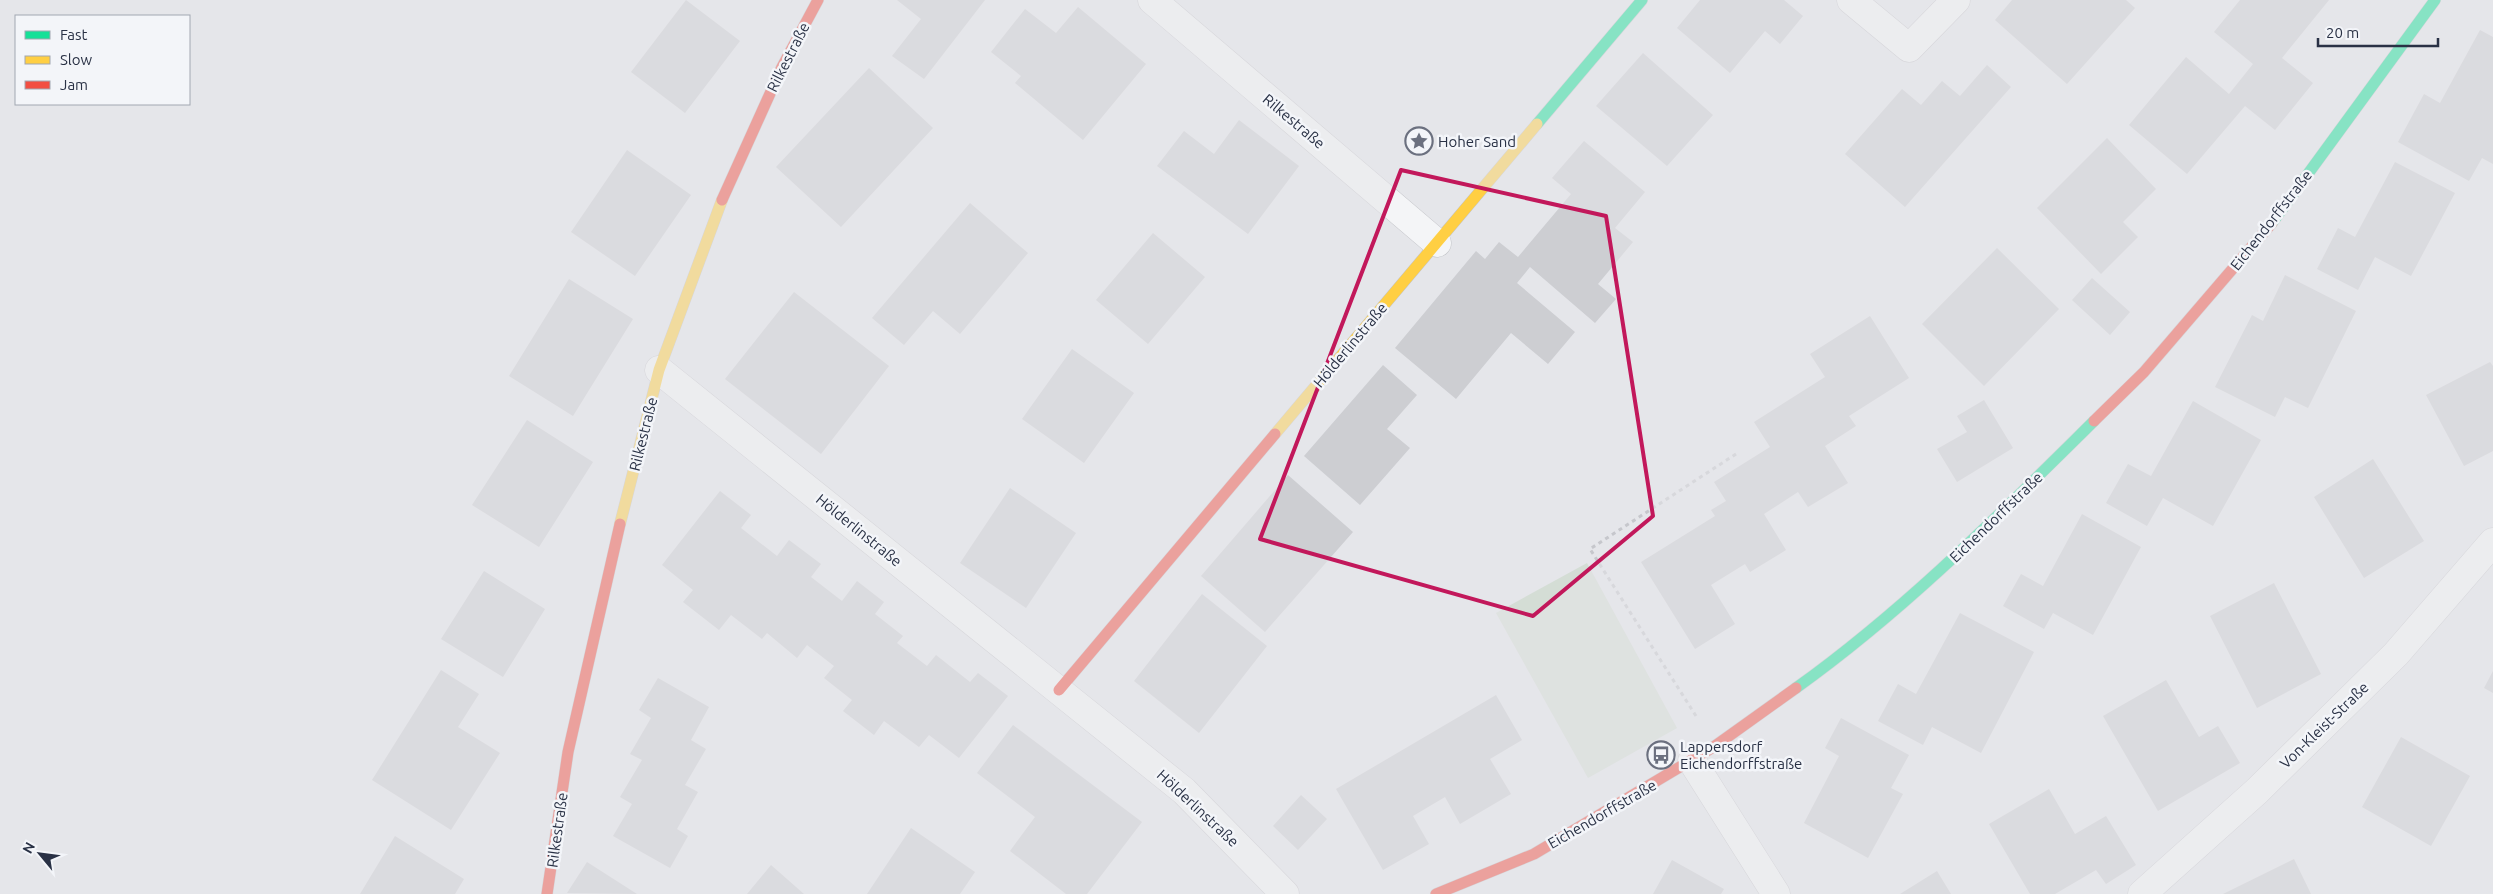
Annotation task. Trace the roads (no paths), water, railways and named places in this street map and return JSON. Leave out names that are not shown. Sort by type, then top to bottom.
[{"type":"street","name":"Rilkestraße","points":[[548,894],[574,724],[604,586],[659,370],[728,185],[782,66],[818,0]]},
{"type":"street","name":"Rilkestraße","points":[[1152,0],[1437,243]]},
{"type":"street","name":"Hölderlinstraße","points":[[1059,690],[1642,0]]},
{"type":"street","points":[[1851,0],[1909,48],[1956,0]]},
{"type":"street","name":"Eichendorffstraße","points":[[1436,894],[1534,854],[1715,746],[1850,649],[1980,534],[2144,372],[2266,232],[2435,0]]},
{"type":"street","name":"Hölderlinstraße","points":[[659,370],[1184,791],[1284,894]]},
{"type":"street","name":"Von-Kleist-Straße","points":[[2142,894],[2257,791],[2396,654],[2493,542]]},
{"type":"street","points":[[1692,761],[1776,894]]},
{"type":"place","name":"Hoher Sand","points":[[1419,141]]},
{"type":"place","name":"Lappersdorf Eichendorffstraße","points":[[1661,755]]}]
